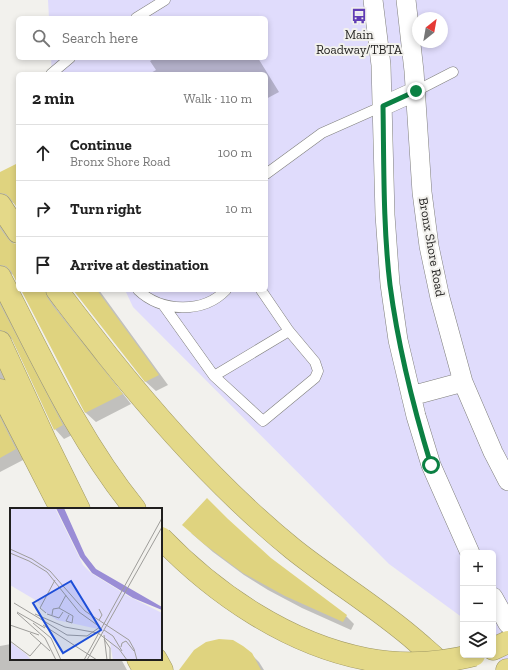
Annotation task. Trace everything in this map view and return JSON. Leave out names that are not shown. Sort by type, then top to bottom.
[{"type":"highway","points":[[0,205],[16,229]]},
{"type":"highway","points":[[0,277],[80,429],[98,459],[134,508]]},
{"type":"highway","points":[[59,292],[170,430],[229,491],[292,548],[406,632],[447,670]]},
{"type":"highway","points":[[0,342],[78,508]]},
{"type":"highway","points":[[0,390],[60,508]]},
{"type":"highway","points":[[162,539],[194,569],[250,611],[311,643],[367,659],[398,663],[451,661],[462,658]]},
{"type":"highway","points":[[496,647],[508,642]]},
{"type":"highway","points":[[139,660],[144,670]]},
{"type":"highway","points":[[157,660],[162,670]]},
{"type":"street","points":[[373,0],[381,65],[385,215],[390,284],[398,340],[411,396],[431,465],[469,550]]},
{"type":"street","name":"Bronx Shore Road","points":[[406,0],[416,91],[422,184],[429,246],[440,298],[464,382],[493,452],[508,481]]},
{"type":"street","points":[[383,106],[416,91]]},
{"type":"street","points":[[411,396],[464,382]]},
{"type":"street","points":[[496,602],[508,624]]},
{"type":"lane","points":[[139,16],[165,0]]},
{"type":"lane","points":[[53,72],[68,60]]},
{"type":"lane","points":[[416,91],[453,72]]},
{"type":"lane","points":[[268,173],[322,133],[383,106]]},
{"type":"lane","points":[[140,292],[145,297],[164,306],[184,308],[204,304],[224,292]]},
{"type":"lane","points":[[164,306],[214,376],[264,421],[315,378],[318,370],[315,362],[289,331],[262,292]]},
{"type":"lane","points":[[214,376],[289,331]]},
{"type":"shaded area","points":[[48,0],[508,0],[508,670],[501,670],[496,646],[496,550],[460,550],[460,616],[389,564],[133,307],[126,292],[268,292],[268,72],[52,72],[51,60],[268,60],[268,16],[49,16]]},
{"type":"building","points":[[16,164],[16,206],[6,194],[0,193],[0,172]]},
{"type":"building","points":[[0,228],[12,243],[16,244],[16,281],[11,271],[6,266],[0,265]]},
{"type":"building","points":[[22,292],[46,292],[53,306],[123,394],[85,413]]},
{"type":"building","points":[[75,292],[98,292],[159,375],[145,382]]},
{"type":"building","points":[[0,304],[63,425],[54,430],[11,337],[7,332],[0,330]]},
{"type":"building","points":[[0,417],[16,449],[0,458]]},
{"type":"building","points":[[207,498],[271,558],[347,615],[343,622],[285,596],[243,573],[204,544],[182,525]]},
{"type":"building","points":[[219,639],[233,640],[243,646],[252,653],[261,670],[179,670],[194,650],[206,642]]},
{"type":"place","name":"Main Roadway/TBTA","points":[[359,16]]},
{"type":"route","points":[[416,91],[383,106],[385,215],[390,284],[398,340],[416,416],[431,465]]}]
